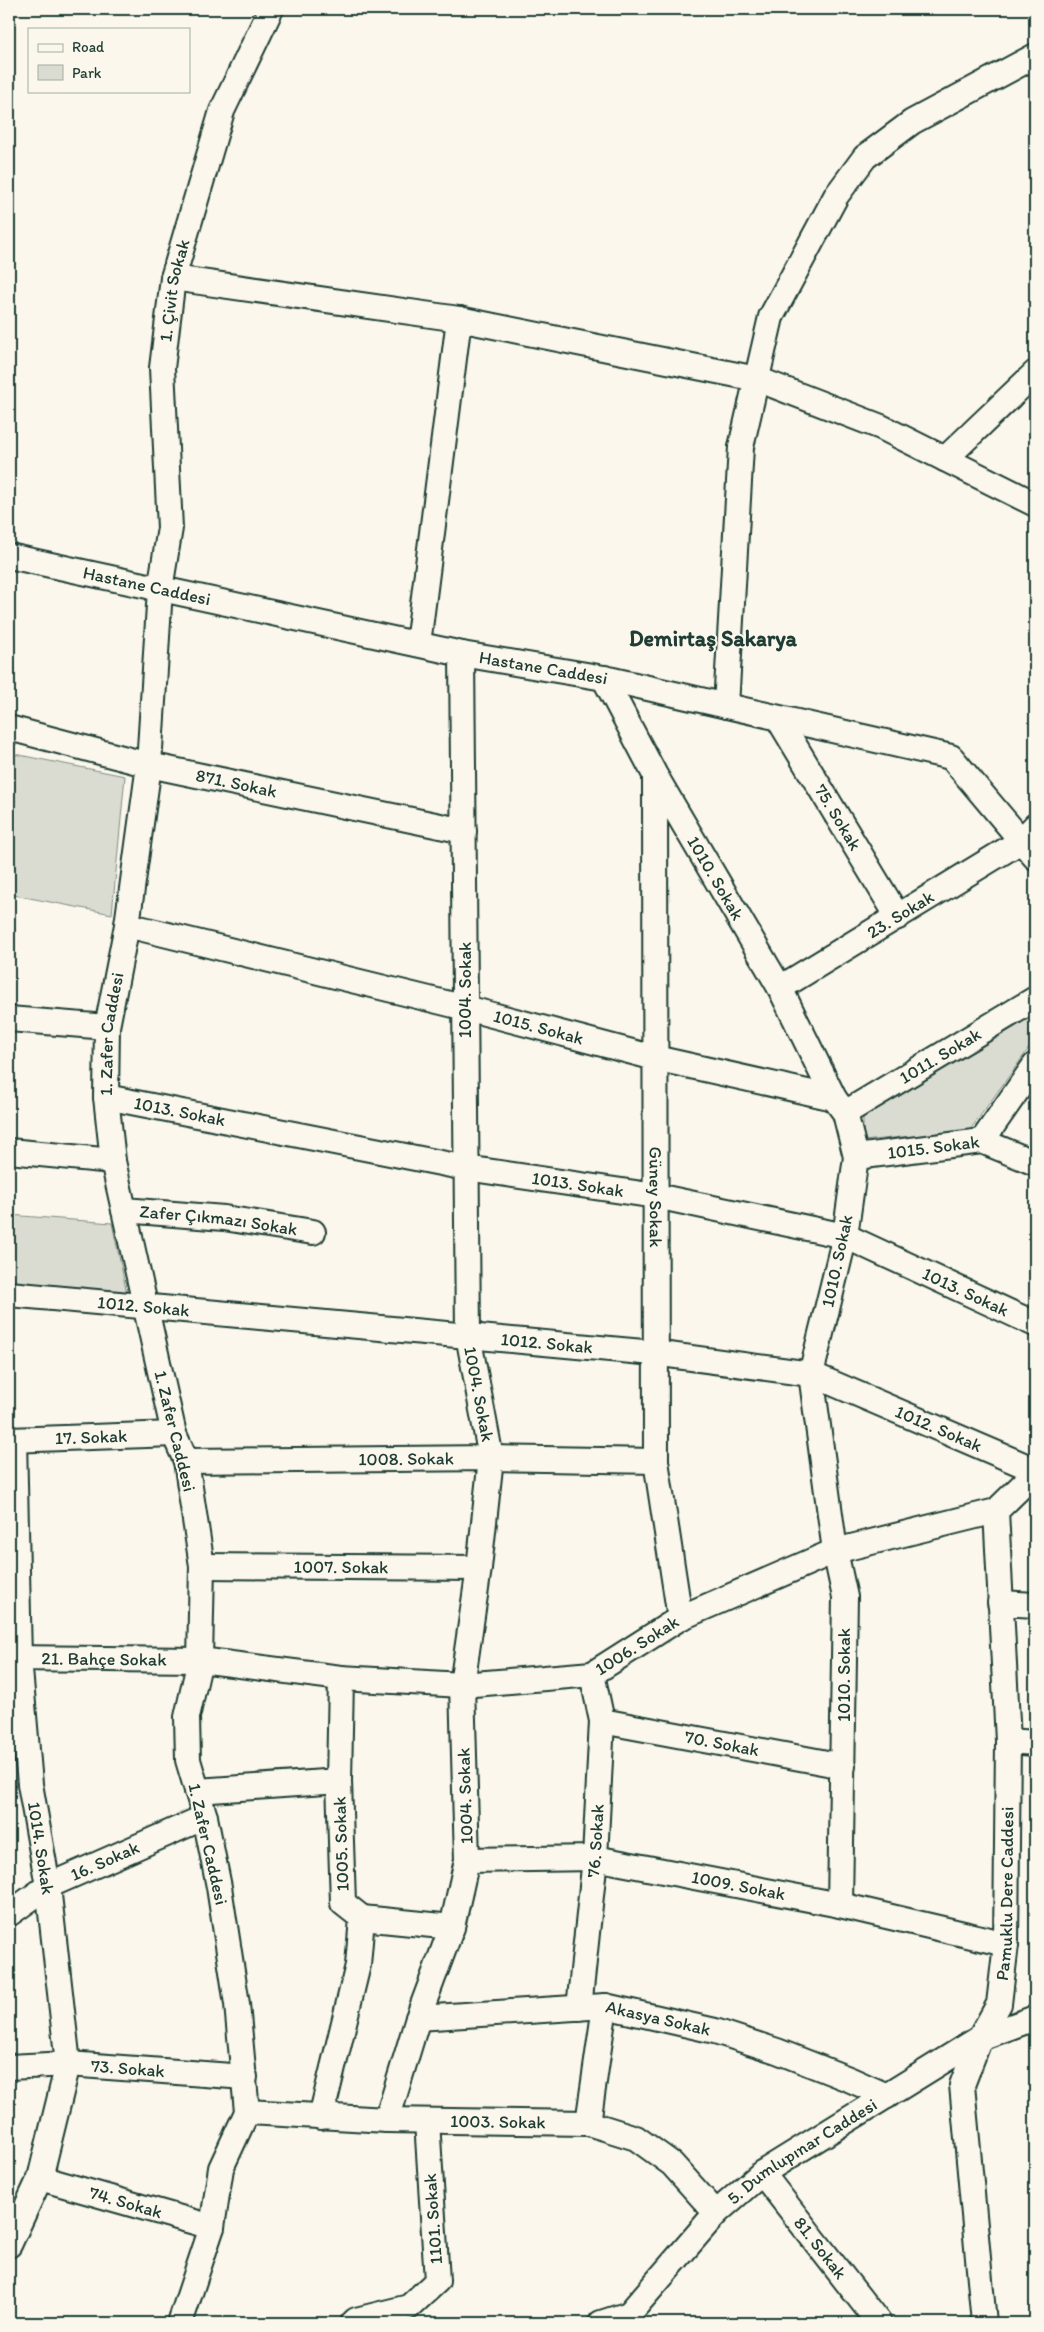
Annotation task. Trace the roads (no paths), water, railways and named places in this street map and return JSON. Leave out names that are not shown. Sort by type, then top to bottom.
[{"type":"street","name":"1. Çivit Sokak","points":[[160,589],[170,528],[162,368],[173,278],[222,111],[271,9]]},
{"type":"street","points":[[726,706],[740,447],[771,317],[836,196],[864,157],[912,122],[1034,59]]},
{"type":"street","points":[[173,278],[459,319],[756,379],[881,427],[1035,504]]},
{"type":"street","points":[[418,644],[459,319]]},
{"type":"street","points":[[945,459],[1035,373]]},
{"type":"street","name":"Hastane Caddesi","points":[[9,556],[462,654],[604,678],[951,757],[1031,841]]},
{"type":"street","name":"1. Zafer Caddesi","points":[[160,589],[149,765],[127,925],[107,1027],[106,1097],[112,1161],[174,1434],[186,1461],[202,1566],[200,1660],[187,1718],[188,1760],[205,1817],[219,1887],[237,2004],[247,2112],[221,2168],[212,2227],[180,2323]]},
{"type":"street","name":"1004. Sokak","points":[[387,2120],[418,2018],[452,1927],[467,1860],[462,1685],[479,1568],[491,1458],[468,1335],[462,654]]},
{"type":"street","name":"1010. Sokak","points":[[604,678],[655,775],[780,988],[840,1105],[856,1157],[845,1236],[811,1374],[835,1551],[844,1597],[840,1905]]},
{"type":"street","name":"75. Sokak","points":[[778,718],[898,917]]},
{"type":"street","name":"871. Sokak","points":[[9,728],[149,765],[464,831]]},
{"type":"street","name":"Güney Sokak","points":[[655,775],[656,1196],[654,1354],[656,1461],[680,1618]]},
{"type":"street","name":"23. Sokak","points":[[780,988],[898,917],[1031,841]]},
{"type":"street","name":"1015. Sokak","points":[[127,925],[466,1008],[840,1105]]},
{"type":"street","name":"1011. Sokak","points":[[840,1105],[1035,999]]},
{"type":"street","points":[[9,1019],[107,1027]]},
{"type":"street","points":[[982,1141],[1035,1065]]},
{"type":"street","name":"1013. Sokak","points":[[106,1097],[466,1168],[656,1196],[845,1236],[1035,1324]]},
{"type":"street","name":"1015. Sokak","points":[[856,1157],[982,1141],[1035,1163]]},
{"type":"street","points":[[9,1151],[112,1161]]},
{"type":"street","name":"Zafer Çıkmazı Sokak","points":[[124,1210],[224,1218],[314,1232]]},
{"type":"street","name":"1012. Sokak","points":[[9,1294],[468,1335],[654,1354],[811,1374],[1035,1472]]},
{"type":"street","name":"17. Sokak","points":[[11,1440],[174,1434]]},
{"type":"street","name":"1014. Sokak","points":[[9,2245],[40,2178],[68,2064],[48,1886],[19,1784],[14,1658],[11,1440]]},
{"type":"street","name":"1008. Sokak","points":[[186,1461],[491,1458],[656,1461]]},
{"type":"street","points":[[996,1511],[1035,1472]]},
{"type":"street","name":"1006. Sokak","points":[[200,1660],[341,1678],[462,1685],[592,1674],[680,1618],[835,1551],[996,1511]]},
{"type":"street","name":"Pamuklu Dere Caddesi","points":[[984,2323],[962,2085],[980,2038],[999,2004],[1006,1944],[1008,1741],[996,1511]]},
{"type":"street","name":"1007. Sokak","points":[[202,1566],[479,1568]]},
{"type":"street","points":[[1000,1603],[1035,1605]]},
{"type":"street","name":"21. Bahçe Sokak","points":[[14,1658],[200,1660]]},
{"type":"street","name":"76. Sokak","points":[[579,2008],[595,1858],[602,1720],[592,1674]]},
{"type":"street","name":"1005. Sokak","points":[[341,1678],[338,1781],[343,1903],[362,1918]]},
{"type":"street","name":"70. Sokak","points":[[602,1720],[843,1766]]},
{"type":"street","points":[[1008,1741],[1035,1743]]},
{"type":"street","points":[[198,1791],[338,1781]]},
{"type":"street","name":"16. Sokak","points":[[9,1914],[48,1886],[205,1817]]},
{"type":"street","name":"1009. Sokak","points":[[467,1860],[595,1858],[840,1905],[1006,1944]]},
{"type":"street","points":[[320,2117],[358,1965],[362,1918],[452,1927]]},
{"type":"street","points":[[588,2123],[605,2006]]},
{"type":"street","name":"Akasya Sokak","points":[[418,2018],[605,2006],[715,2031],[786,2055],[887,2096]]},
{"type":"street","name":"5. Dumlupınar Caddesi","points":[[601,2323],[634,2319],[716,2213],[762,2173],[980,2038],[1035,2018]]},
{"type":"street","name":"73. Sokak","points":[[9,2067],[68,2064],[245,2077]]},
{"type":"street","name":"1003. Sokak","points":[[247,2112],[387,2120],[588,2123],[636,2138],[672,2164],[716,2213]]},
{"type":"street","name":"1101. Sokak","points":[[353,2323],[356,2320],[409,2307],[436,2281],[427,2121]]},
{"type":"street","name":"81. Sokak","points":[[762,2173],[879,2323]]},
{"type":"street","name":"74. Sokak","points":[[40,2178],[212,2227]]},
{"type":"district","name":"Demirtaş Sakarya","points":[[713,638]]}]
